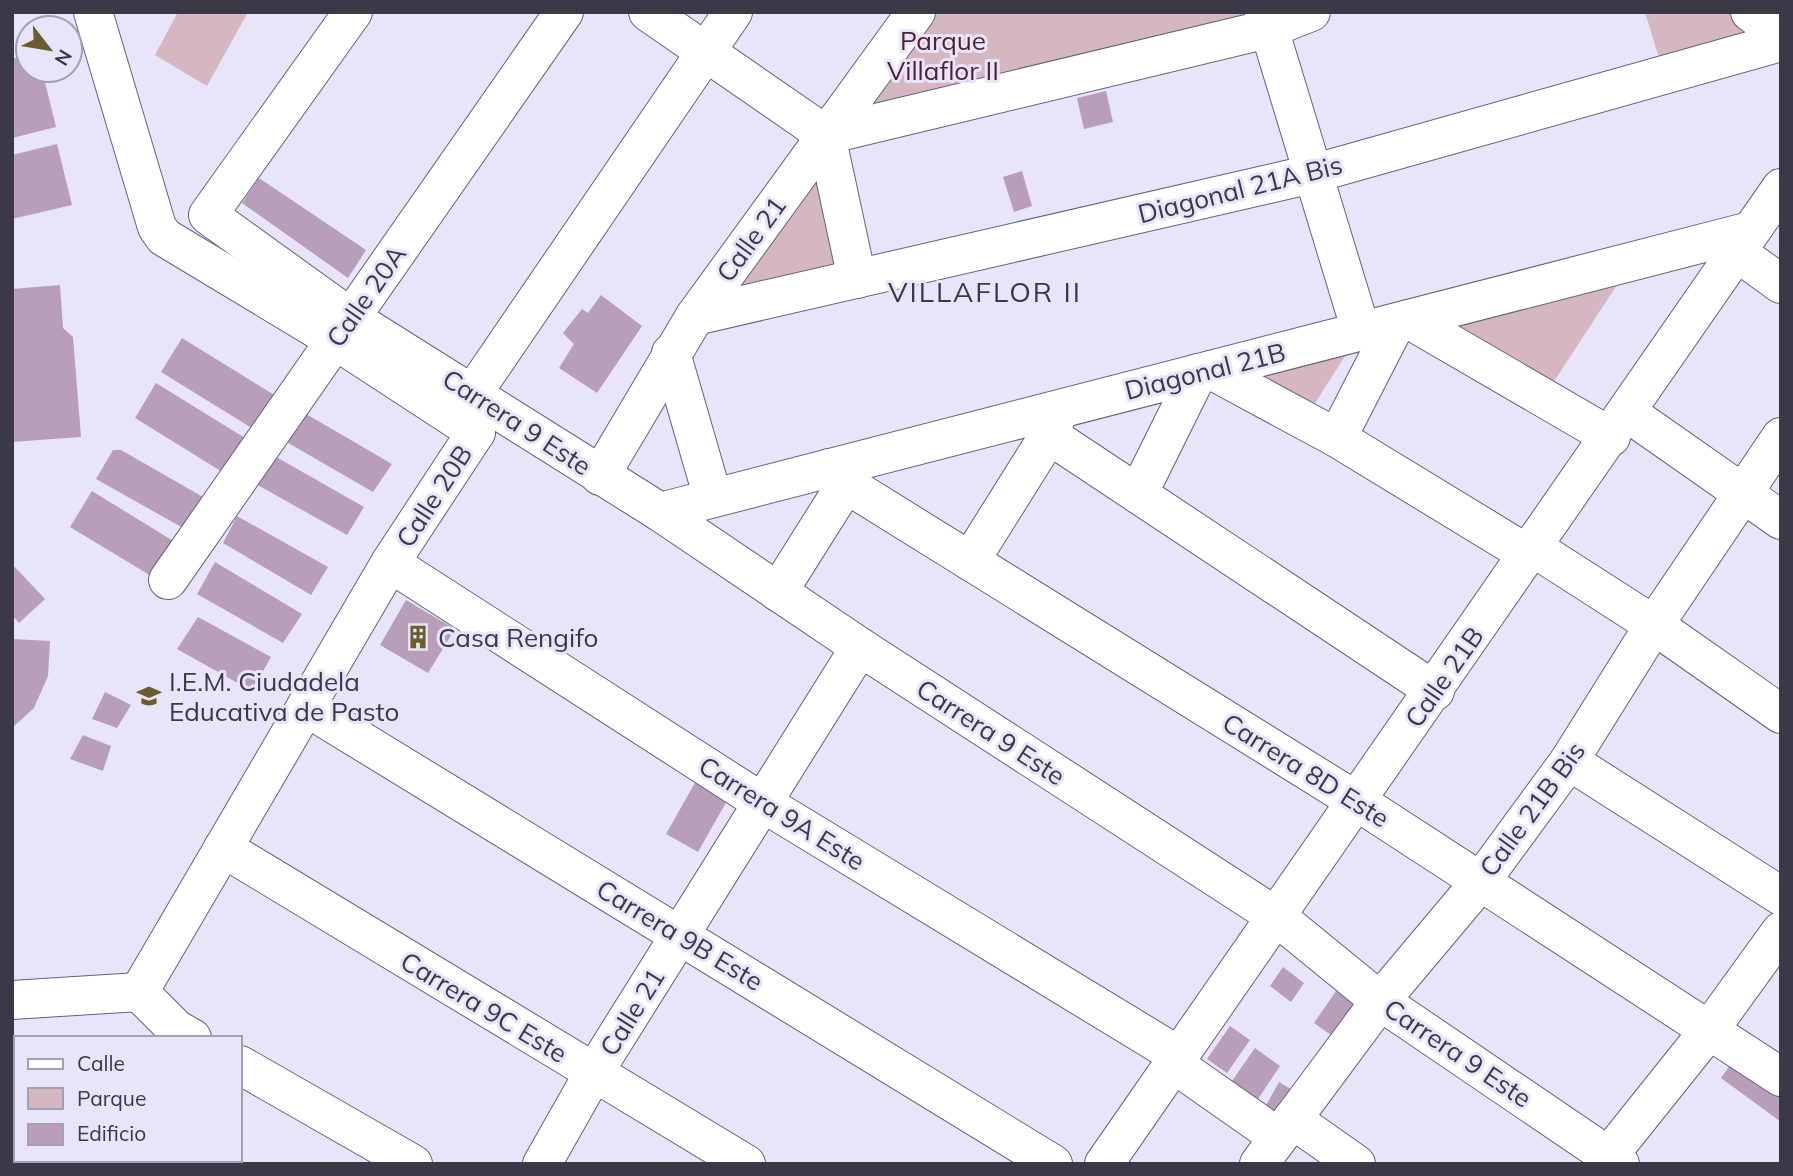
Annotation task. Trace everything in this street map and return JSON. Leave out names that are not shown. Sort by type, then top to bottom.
[{"type":"street","points":[[93,12],[157,227],[164,237],[343,329]]},
{"type":"street","points":[[353,12],[208,215],[343,329],[476,432]]},
{"type":"street","name":"Calle 20A","points":[[169,580],[564,12]]},
{"type":"street","points":[[648,12],[826,135],[857,279]]},
{"type":"street","points":[[473,393],[733,12]]},
{"type":"street","name":"Calle 21","points":[[600,476],[695,316],[916,12]]},
{"type":"street","points":[[826,135],[1266,20],[1310,12]]},
{"type":"street","points":[[1750,12],[1781,34]]},
{"type":"street","points":[[1266,20],[1312,174],[1388,324],[1619,425],[1741,493],[1781,520]]},
{"type":"street","name":"Diagonal 21A Bis","points":[[695,316],[1312,174],[1781,42]]},
{"type":"street","name":"Calle 21B","points":[[1104,1164],[1435,691],[1781,188]]},
{"type":"street","points":[[1744,242],[1781,284]]},
{"type":"street","name":"Diagonal 21B","points":[[660,512],[713,498],[837,476],[1054,422],[1204,371],[1388,324],[1744,242]]},
{"type":"street","points":[[1337,438],[1388,324]]},
{"type":"street","name":"Carrera 9 Este","points":[[343,329],[473,393],[660,512],[860,647],[1277,917],[1380,1001],[1610,1161]]},
{"type":"street","points":[[671,354],[713,498]]},
{"type":"street","points":[[1139,494],[1204,371],[1337,438],[1654,625],[1781,714]]},
{"type":"street","name":"Calle 20B","points":[[139,992],[390,564],[476,432],[473,393]]},
{"type":"street","points":[[970,561],[1054,422],[1139,494],[1435,691]]},
{"type":"street","name":"Calle 21B Bis","points":[[1276,1140],[1380,1001],[1481,881],[1569,761],[1654,625],[1781,437]]},
{"type":"street","points":[[778,592],[837,476]]},
{"type":"street","name":"Carrera 8D Este","points":[[837,476],[1358,802],[1781,1077]]},
{"type":"street","name":"Carrera 9A Este","points":[[390,564],[763,803],[1177,1060],[1276,1140],[1356,1164]]},
{"type":"street","name":"Calle 21","points":[[542,1164],[593,1074],[860,647]]},
{"type":"street","name":"Carrera 9B Este","points":[[306,707],[1053,1164]]},
{"type":"street","points":[[1569,761],[1781,896]]},
{"type":"street","name":"Carrera 9C Este","points":[[223,848],[746,1164]]},
{"type":"street","points":[[1610,1161],[1781,931]]},
{"type":"street","points":[[12,1000],[139,992],[180,1035]]},
{"type":"street","points":[[242,1066],[412,1164]]},
{"type":"green space","points":[[178,12],[248,12],[207,86],[155,55]]},
{"type":"green space","name":"Parque Villaflor II","points":[[921,12],[1251,12],[1252,17],[843,125]]},
{"type":"green space","points":[[1645,12],[1740,12],[1769,33],[1660,61]]},
{"type":"green space","points":[[817,158],[845,271],[704,309]]},
{"type":"green space","points":[[1617,285],[1551,386],[1449,326]]},
{"type":"green space","points":[[1347,353],[1310,411],[1256,378]]},
{"type":"building","points":[[12,59],[14,84],[45,84],[56,127],[12,138]]},
{"type":"building","points":[[1106,91],[1113,122],[1084,129],[1077,98]]},
{"type":"building","points":[[57,144],[72,205],[12,219],[12,155]]},
{"type":"building","points":[[1022,171],[1032,206],[1014,212],[1003,177]]},
{"type":"building","points":[[259,178],[366,250],[348,278],[242,203]]},
{"type":"building","points":[[60,285],[63,328],[73,337],[81,437],[12,442],[12,289]]},
{"type":"building","points":[[601,295],[642,326],[597,393],[559,368],[574,344],[563,333],[582,309],[588,313]]},
{"type":"building","points":[[182,338],[276,396],[255,430],[161,372]]},
{"type":"building","points":[[156,383],[245,438],[224,473],[135,418]]},
{"type":"building","points":[[301,411],[392,464],[373,492],[283,440]]},
{"type":"building","points":[[113,450],[121,450],[210,501],[192,533],[96,479]]},
{"type":"building","points":[[271,454],[364,507],[347,535],[252,482]]},
{"type":"building","points":[[92,491],[183,547],[161,582],[70,527]]},
{"type":"building","points":[[237,516],[328,567],[311,595],[223,543]]},
{"type":"building","points":[[215,562],[302,614],[283,643],[197,594]]},
{"type":"building","points":[[12,564],[45,599],[19,623],[12,615]]},
{"type":"building","name":"Casa Rengifo","points":[[406,600],[455,629],[428,673],[380,645]]},
{"type":"building","points":[[198,617],[271,657],[252,691],[177,649]]},
{"type":"building","points":[[12,639],[50,641],[48,676],[34,708],[12,728]]},
{"type":"building","points":[[105,692],[131,705],[117,728],[92,719]]},
{"type":"building","points":[[83,735],[111,746],[103,771],[70,759]]},
{"type":"building","points":[[696,781],[728,799],[698,852],[666,834]]},
{"type":"building","points":[[1283,967],[1304,983],[1291,1002],[1270,986]]},
{"type":"building","points":[[1336,991],[1363,1009],[1341,1042],[1314,1023]]},
{"type":"building","points":[[1230,1026],[1250,1040],[1227,1073],[1207,1059]]},
{"type":"building","points":[[1255,1048],[1280,1066],[1258,1099],[1232,1081]]},
{"type":"building","points":[[1736,1057],[1781,1090],[1781,1122],[1721,1078]]},
{"type":"building","points":[[1279,1082],[1299,1094],[1284,1120],[1264,1109]]},
{"type":"place","name":"Casa Rengifo","points":[[418,637]]},
{"type":"place","name":"I.E.M. Ciudadela Educativa de Pasto","points":[[149,696]]},
{"type":"district","name":"VILLAFLOR II","points":[[985,291]]}]
